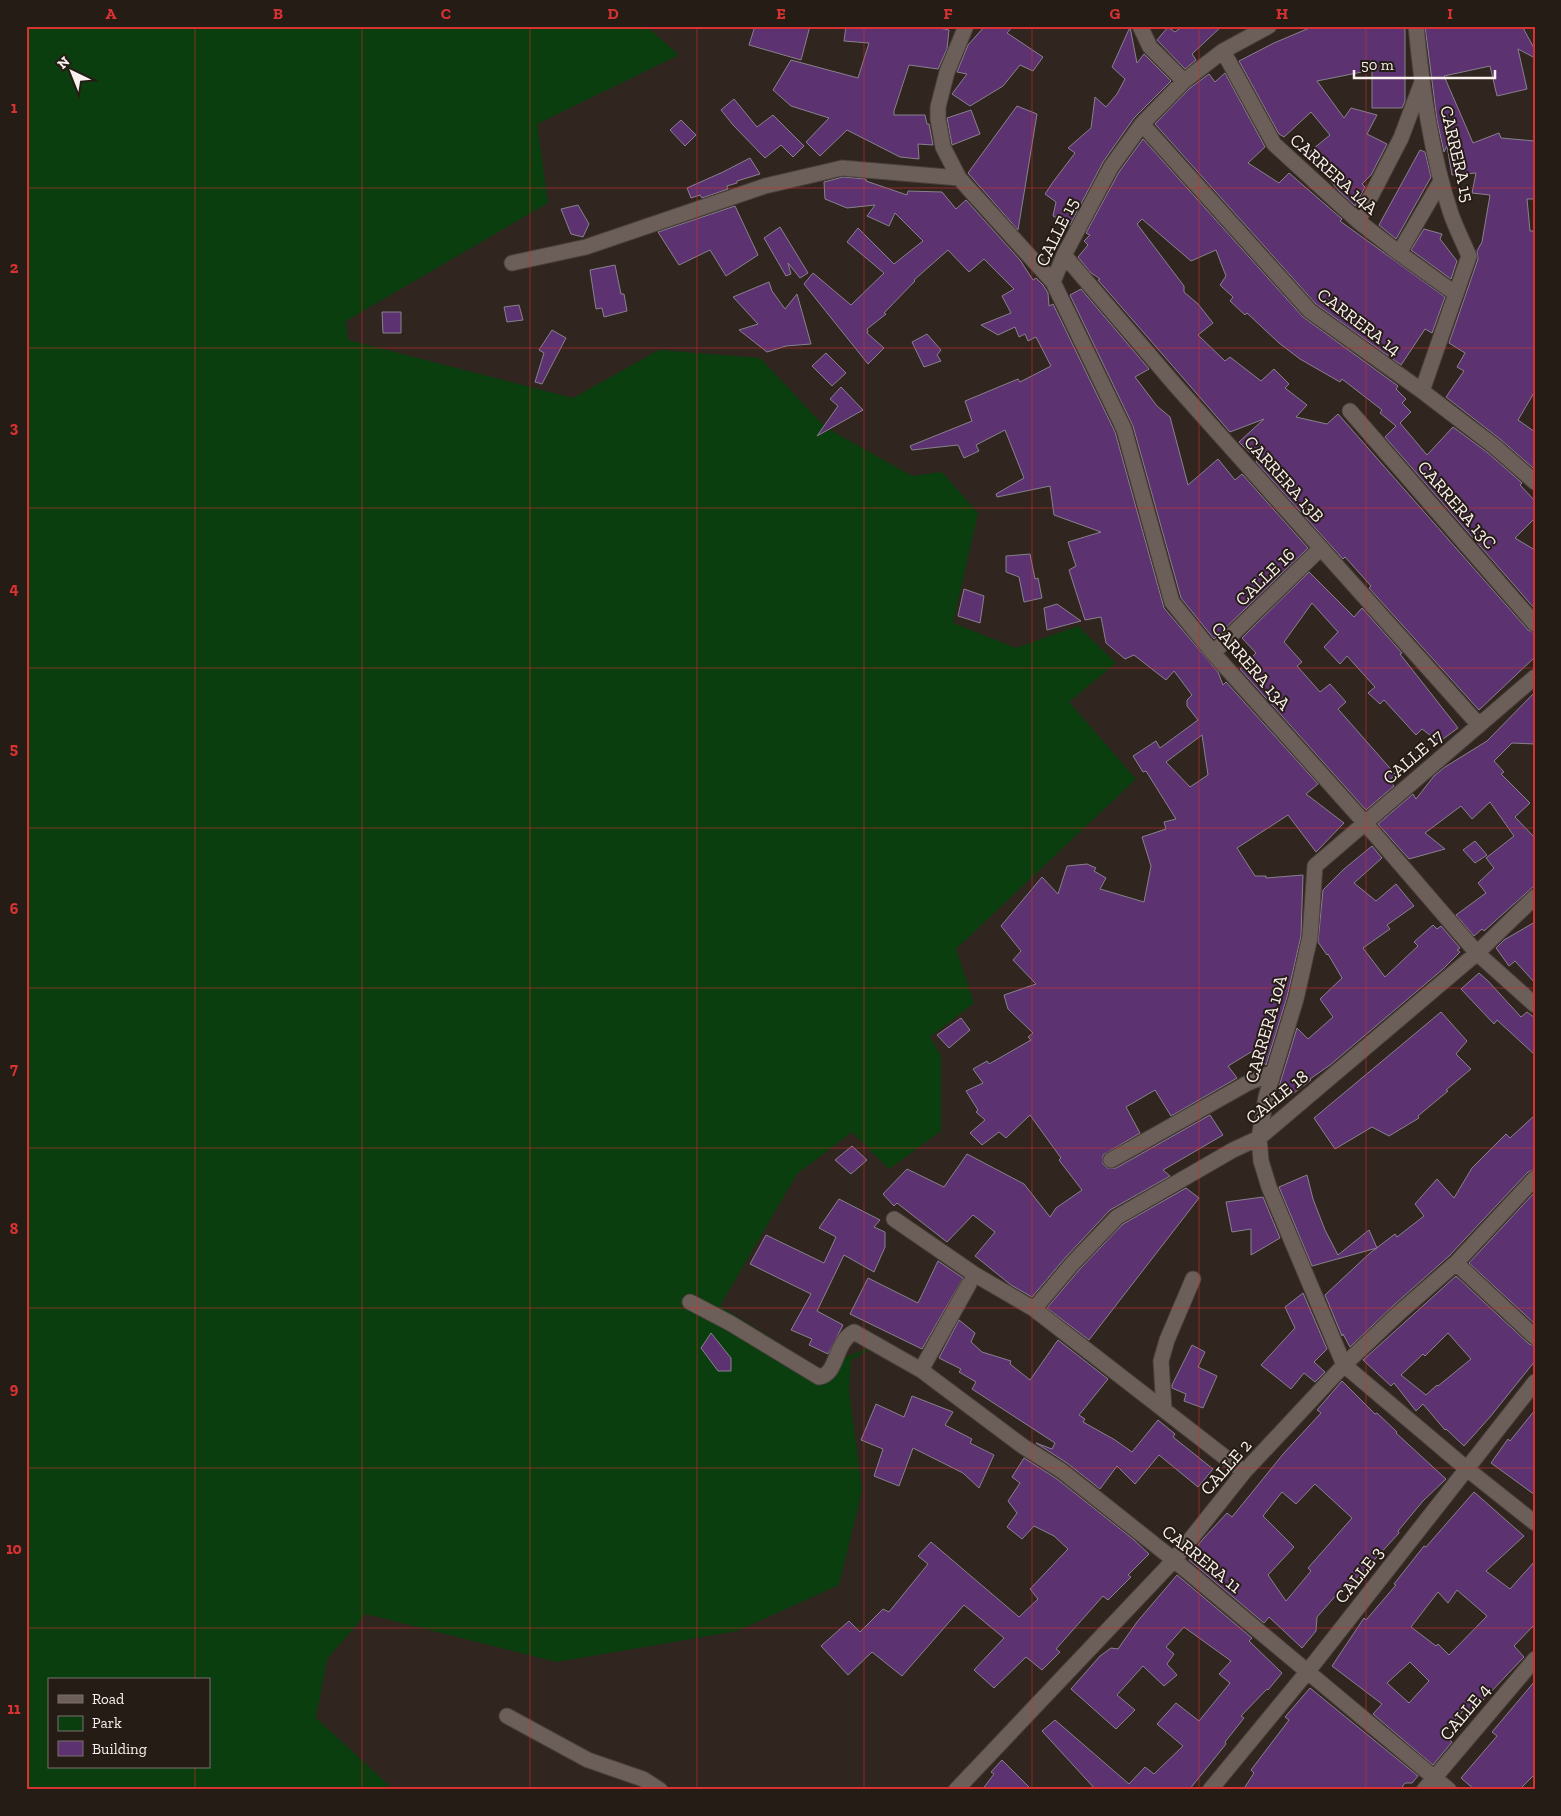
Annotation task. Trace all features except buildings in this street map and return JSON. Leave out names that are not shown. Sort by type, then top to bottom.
[{"type":"street","name":"CALLE 15","points":[[966,26],[948,72],[938,107],[938,119],[943,146],[959,178],[1053,282],[1064,255],[1112,167],[1142,124],[1184,81],[1223,51],[1269,26]]},
{"type":"street","points":[[1140,26],[1150,47],[1184,81]]},
{"type":"street","name":"CARRERA 15","points":[[1416,26],[1422,82],[1441,181],[1452,216],[1469,256],[1456,294]]},
{"type":"street","name":"CARRERA 14A","points":[[1223,51],[1274,144],[1358,221],[1399,254],[1456,294]]},
{"type":"street","points":[[1358,221],[1401,138],[1422,82]]},
{"type":"street","name":"CARRERA 14","points":[[1142,124],[1310,311],[1422,391],[1494,446],[1535,482]]},
{"type":"street","points":[[512,264],[586,247],[765,186],[842,168],[959,178]]},
{"type":"street","points":[[1399,254],[1441,181]]},
{"type":"street","name":"CARRERA 13B","points":[[1064,255],[1176,386],[1480,725]]},
{"type":"street","name":"CARRERA 13A","points":[[1053,282],[1124,429],[1172,602],[1213,653],[1365,823],[1477,953],[1535,1005]]},
{"type":"street","points":[[1422,391],[1456,294]]},
{"type":"street","name":"CARRERA 13C","points":[[1350,411],[1535,624]]},
{"type":"street","name":"CALLE 16","points":[[1213,653],[1321,548]]},
{"type":"street","name":"CALLE 17","points":[[1315,866],[1535,677]]},
{"type":"street","name":"CARRERA 10A","points":[[1315,866],[1310,937],[1296,999],[1266,1097],[1259,1138],[1261,1161],[1268,1187],[1344,1365]]},
{"type":"street","name":"CALLE 18","points":[[1034,1309],[1072,1264],[1117,1217],[1233,1150],[1259,1138],[1477,953],[1535,896]]},
{"type":"street","points":[[1111,1160],[1246,1084],[1273,1072]]},
{"type":"street","name":"CALLE 2","points":[[956,1790],[1174,1560],[1244,1472],[1344,1365],[1400,1311],[1456,1263],[1535,1178]]},
{"type":"street","points":[[894,1219],[974,1274],[1034,1309],[1244,1472]]},
{"type":"street","points":[[1456,1263],[1535,1337]]},
{"type":"street","points":[[1164,1409],[1161,1361],[1167,1340],[1193,1279]]},
{"type":"street","points":[[921,1370],[968,1284]]},
{"type":"street","name":"CARRERA 11","points":[[690,1302],[730,1322],[819,1377],[824,1377],[829,1373],[844,1340],[854,1332],[921,1370],[1024,1447],[1062,1471],[1174,1560],[1449,1790]]},
{"type":"street","points":[[1344,1365],[1466,1470],[1535,1523]]},
{"type":"street","name":"CALLE 3","points":[[1210,1790],[1308,1671],[1535,1382]]},
{"type":"street","name":"CALLE 4","points":[[1424,1790],[1535,1659]]},
{"type":"street","points":[[507,1716],[588,1760],[643,1779],[660,1790]]},
{"type":"green space","points":[[26,26],[646,26],[679,55],[537,124],[548,203],[346,321],[348,340],[573,398],[659,350],[760,358],[825,427],[912,476],[942,472],[978,513],[953,623],[1016,648],[1078,626],[1116,663],[1069,702],[1136,779],[956,949],[974,1003],[930,1037],[941,1056],[941,1131],[889,1169],[852,1132],[797,1174],[720,1306],[820,1368],[883,1342],[851,1360],[849,1391],[862,1490],[839,1585],[737,1631],[557,1662],[366,1614],[327,1659],[316,1718],[394,1790],[26,1790]]}]
